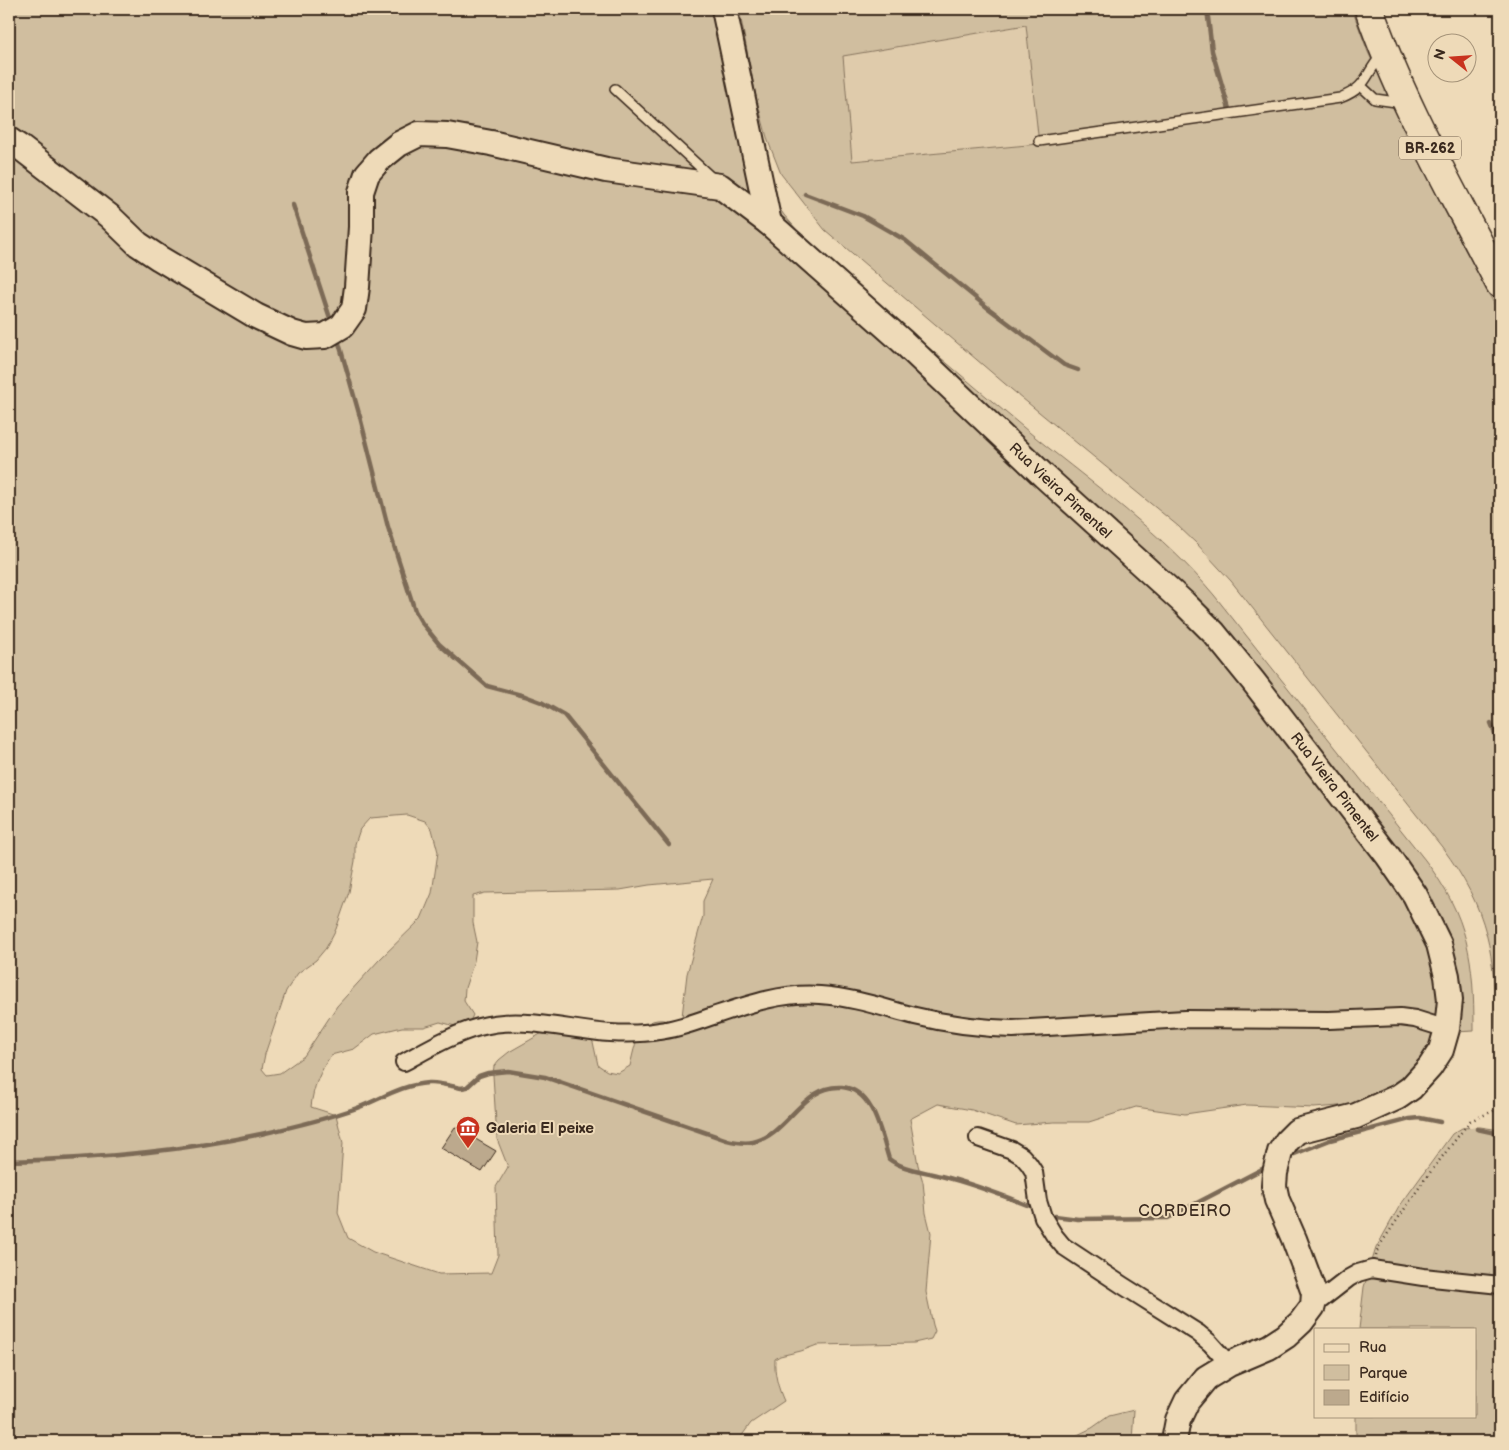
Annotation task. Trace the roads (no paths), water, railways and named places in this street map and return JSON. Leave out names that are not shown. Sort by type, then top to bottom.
[{"type":"highway","name":"BR-262","points":[[1370,9],[1408,104],[1500,284]]},
{"type":"street","points":[[724,9],[769,223]]},
{"type":"street","points":[[9,140],[109,216],[138,244],[159,258],[256,316],[292,333],[306,337],[325,336],[342,326],[354,309],[361,227],[361,192],[367,174],[379,160],[399,144],[419,134],[447,135],[491,143],[606,170],[720,186]]},
{"type":"street","name":"Rua Vieira Pimentel","points":[[720,186],[769,223],[902,341],[1044,476],[1184,603],[1214,633],[1382,848],[1415,895],[1438,944],[1447,976],[1450,1000],[1447,1029],[1441,1050],[1434,1062],[1412,1088],[1398,1097],[1356,1116],[1297,1131],[1280,1152],[1275,1173],[1277,1200],[1314,1293],[1312,1306]]},
{"type":"street","points":[[404,1062],[439,1044],[479,1027],[510,1022],[562,1026],[608,1033],[659,1032],[681,1027],[770,998],[798,994],[822,995],[871,1004],[918,1016],[1013,1029],[1185,1019],[1329,1020],[1400,1017],[1416,1019],[1447,1029]]},
{"type":"street","points":[[978,1138],[1012,1150],[1022,1156],[1029,1164],[1034,1172],[1038,1201],[1043,1217],[1063,1246],[1122,1286],[1198,1332],[1229,1364]]},
{"type":"street","points":[[1174,1441],[1178,1420],[1186,1401],[1206,1378],[1229,1364],[1269,1347],[1286,1336],[1302,1322],[1312,1306],[1348,1278],[1358,1273],[1372,1270],[1500,1285]]},
{"type":"lane","points":[[1039,141],[1340,98],[1354,92],[1361,86],[1386,50]]},
{"type":"lane","points":[[1361,86],[1375,99],[1408,104]]},
{"type":"lane","points":[[615,89],[720,186]]},
{"type":"waterway","points":[[1207,9],[1212,51],[1229,109]]},
{"type":"waterway","points":[[805,194],[863,216],[905,240],[988,308],[1064,365],[1078,370]]},
{"type":"waterway","points":[[293,205],[330,318]]},
{"type":"waterway","points":[[339,343],[388,527],[415,611],[422,623],[439,644],[487,686],[541,702],[564,715],[669,845]]},
{"type":"waterway","points":[[1491,723],[1500,746]]},
{"type":"waterway","points":[[9,1161],[136,1154],[199,1146],[285,1129],[333,1116],[409,1086],[432,1083],[461,1088],[467,1087],[479,1076],[508,1071],[545,1077],[727,1140],[743,1143],[765,1138],[816,1093],[828,1088],[842,1087],[853,1090],[862,1096],[869,1105],[879,1126],[889,1159],[895,1163],[907,1168],[974,1185],[1027,1205]]},
{"type":"waterway","points":[[1292,1155],[1330,1140],[1410,1119],[1420,1118],[1440,1122]]},
{"type":"waterway","points":[[1477,1129],[1500,1134]]},
{"type":"waterway","points":[[1055,1216],[1078,1219],[1168,1218],[1268,1166]]},
{"type":"place","name":"Galeria El peixe","points":[[468,1149]]},
{"type":"district","name":"CORDEIRO","points":[[1185,1211]]}]
